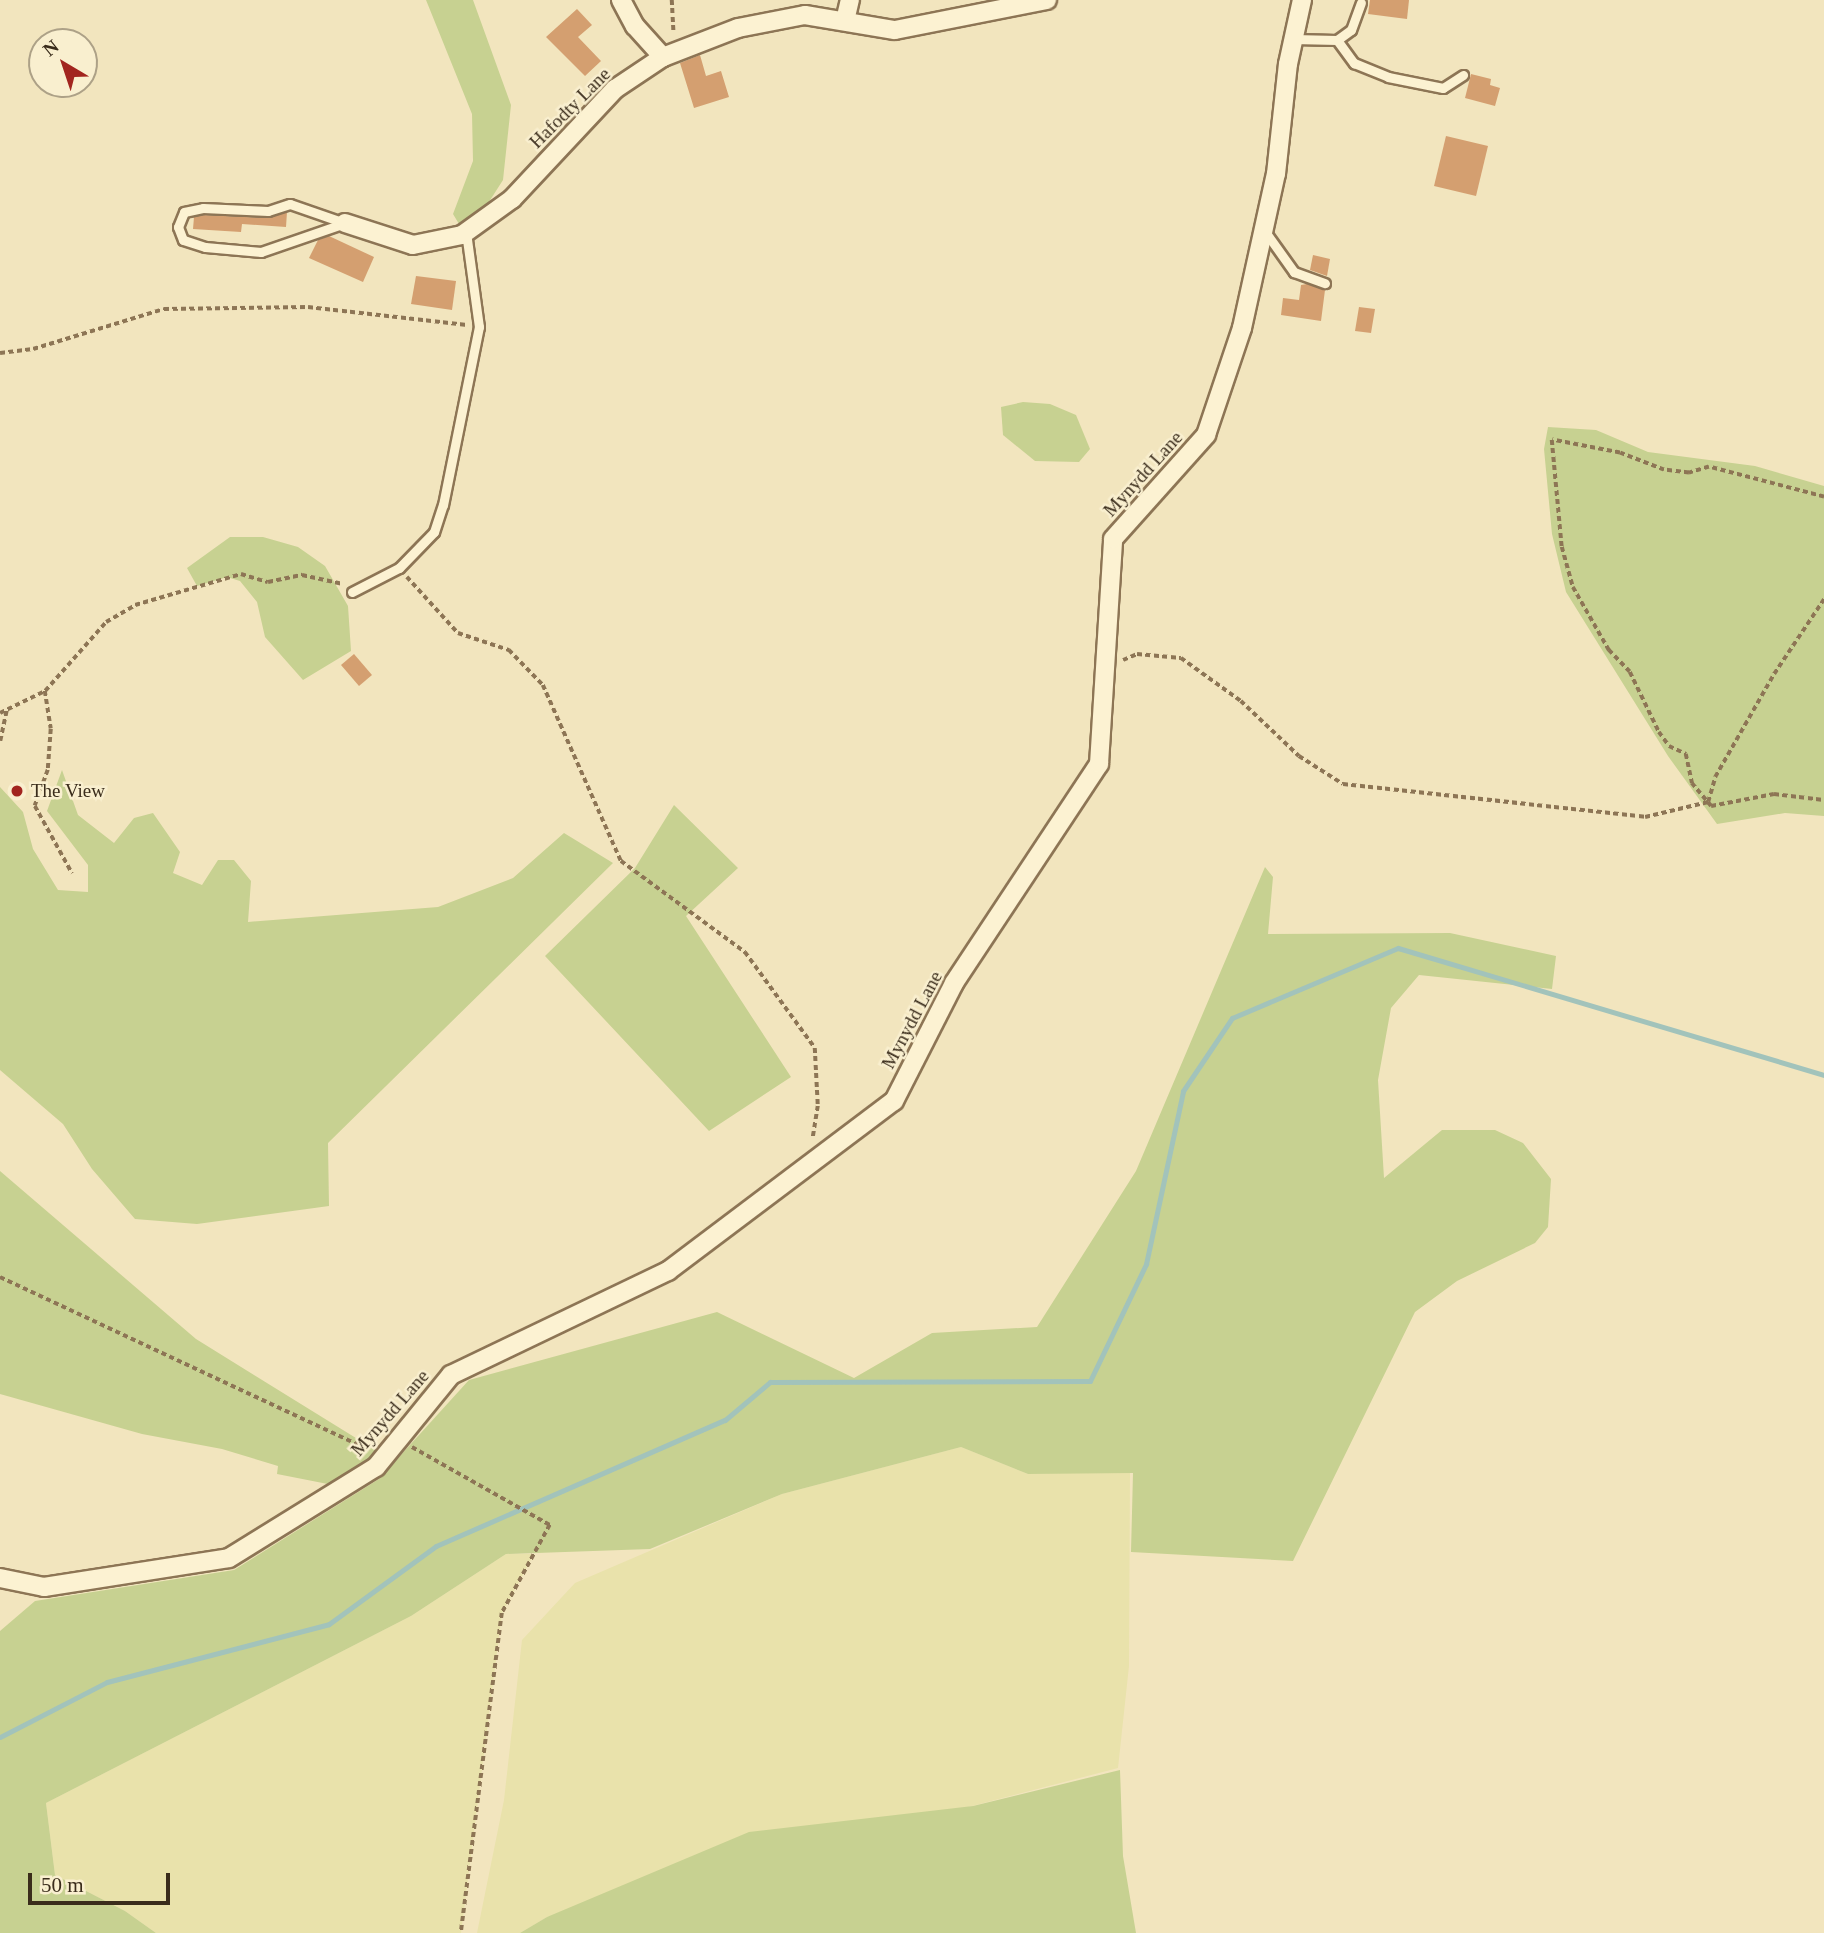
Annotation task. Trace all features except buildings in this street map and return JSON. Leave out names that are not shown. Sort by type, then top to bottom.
[{"type":"street","points":[[621,0],[635,26],[669,54]]},
{"type":"street","points":[[845,21],[850,0]]},
{"type":"street","name":"Hafodty Lane","points":[[345,223],[414,245],[466,232],[512,199],[615,89],[669,54],[738,28],[805,15],[895,30],[1047,0]]},
{"type":"street","name":"Mynydd Lane","points":[[0,1578],[44,1587],[229,1558],[376,1467],[451,1375],[668,1271],[894,1101],[954,983],[1099,764],[1113,538],[1206,435],[1242,328],[1264,229],[1276,174],[1293,39],[1302,0]]},
{"type":"lane","points":[[1293,39],[1337,40],[1351,30],[1361,3]]},
{"type":"lane","points":[[1337,40],[1354,63],[1388,77],[1443,88],[1462,75]]},
{"type":"lane","points":[[290,204],[345,223],[261,252],[205,247],[183,240],[178,227],[184,212],[203,208],[268,211],[290,204]]},
{"type":"lane","points":[[1264,229],[1294,272],[1325,283]]},
{"type":"lane","points":[[352,592],[399,568],[433,532],[443,505],[479,327],[466,232]]},
{"type":"path","points":[[669,54],[672,0]]},
{"type":"path","points":[[0,353],[33,349],[164,309],[308,307],[479,327]]},
{"type":"path","points":[[1824,497],[1709,467],[1689,473],[1664,470],[1620,453],[1552,440],[1562,547],[1573,587],[1609,650],[1630,672],[1659,732],[1670,746],[1686,754],[1692,783],[1711,806],[1774,794],[1824,800]]},
{"type":"path","points":[[399,568],[458,633],[509,650],[543,685],[621,861],[745,952],[815,1048],[818,1106],[809,1164]]},
{"type":"path","points":[[0,713],[45,691],[106,622],[161,596],[241,574],[268,582],[302,575],[343,584],[352,592]]},
{"type":"path","points":[[1708,802],[1715,777],[1773,674],[1824,599]]},
{"type":"path","points":[[1105,669],[1137,654],[1181,658],[1241,701],[1299,756],[1343,784],[1645,817],[1708,802]]},
{"type":"path","points":[[45,691],[51,729],[48,769],[35,806],[72,873]]},
{"type":"path","points":[[0,741],[7,709]]},
{"type":"path","points":[[0,1277],[385,1456]]},
{"type":"path","points":[[398,1440],[499,1493],[550,1525],[502,1613],[461,1933]]},
{"type":"shaded area","points":[[961,1447],[1028,1474],[1130,1470],[1129,1666],[1118,1768],[547,1917],[520,1933],[477,1933],[504,1800],[522,1640],[575,1583],[782,1494]]},
{"type":"shaded area","points":[[506,1554],[534,1554],[502,1613],[461,1933],[156,1933],[125,1911],[55,1875],[46,1803],[411,1616]]},
{"type":"green space","points":[[426,0],[473,0],[511,105],[503,180],[478,219],[459,224],[453,214],[473,161],[472,114]]},
{"type":"green space","points":[[1023,402],[1050,404],[1076,415],[1090,449],[1079,462],[1035,461],[1003,435],[1001,407]]},
{"type":"green space","points":[[1548,427],[1596,430],[1648,452],[1755,466],[1824,486],[1824,816],[1785,813],[1717,824],[1668,756],[1566,592],[1552,534],[1544,449]]},
{"type":"green space","points":[[230,537],[263,537],[298,547],[325,566],[348,606],[351,651],[303,680],[265,637],[257,602],[240,581],[227,577],[197,586],[187,568]]},
{"type":"green space","points":[[62,770],[78,815],[114,843],[134,818],[153,813],[180,852],[173,873],[202,885],[218,860],[234,860],[251,881],[248,922],[438,907],[513,878],[564,833],[613,863],[328,1143],[329,1206],[197,1224],[135,1219],[92,1169],[63,1124],[0,1070],[0,787],[23,812],[33,849],[58,890],[88,892],[88,865],[47,811]]},
{"type":"green space","points":[[674,805],[738,868],[686,916],[791,1077],[709,1131],[545,956],[635,868]]},
{"type":"green space","points":[[1265,867],[1273,877],[1268,934],[1450,933],[1556,956],[1552,989],[1419,975],[1391,1008],[1378,1080],[1384,1178],[1442,1130],[1495,1130],[1523,1143],[1551,1179],[1548,1227],[1535,1243],[1457,1281],[1415,1312],[1293,1561],[1131,1552],[1133,1473],[1028,1474],[961,1447],[782,1494],[650,1549],[506,1554],[411,1616],[46,1803],[55,1875],[125,1911],[156,1933],[0,1933],[0,1631],[35,1601],[234,1570],[379,1479],[469,1380],[717,1312],[854,1378],[932,1333],[1037,1327],[1136,1171]]},
{"type":"green space","points":[[0,1171],[196,1339],[385,1456],[343,1487],[277,1474],[278,1466],[222,1449],[142,1434],[0,1394]]},
{"type":"green space","points":[[1120,1770],[1123,1856],[1136,1933],[520,1933],[547,1917],[749,1832],[973,1806]]},
{"type":"waterway","points":[[0,1737],[107,1682],[329,1624],[436,1546],[725,1420],[770,1382],[1090,1381],[1146,1264],[1183,1091],[1232,1018],[1398,948],[1824,1075]]},
{"type":"place","name":"The View","points":[[17,791]]}]
